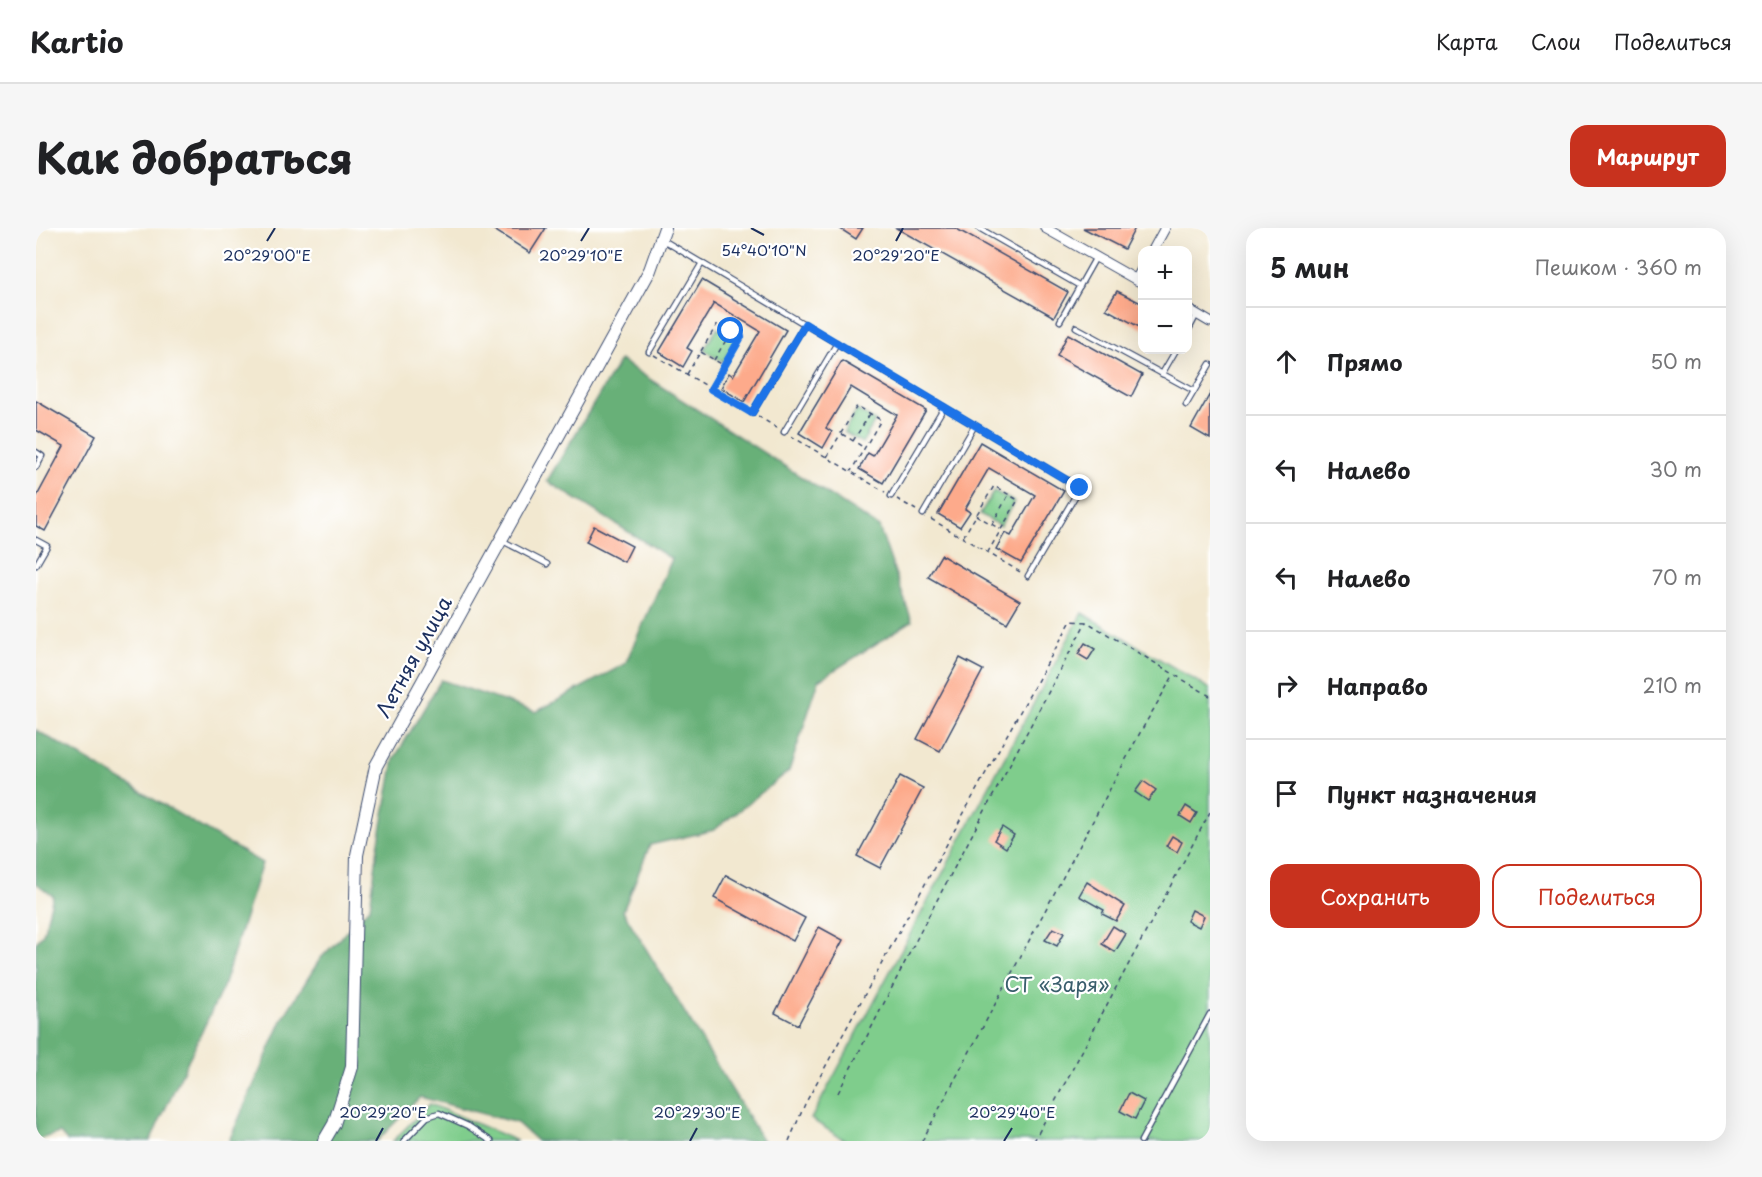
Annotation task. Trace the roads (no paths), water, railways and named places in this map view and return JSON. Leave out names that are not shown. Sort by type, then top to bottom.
[{"type":"street","points":[[1045,228],[1138,280]]},
{"type":"street","points":[[1155,246],[1165,228]]},
{"type":"street","name":"Летняя улица","points":[[324,1141],[334,1124],[352,1067],[357,855],[376,766],[650,270],[663,231]]},
{"type":"street","points":[[1192,311],[1210,322]]},
{"type":"lane","points":[[979,228],[1080,286]]},
{"type":"lane","points":[[663,231],[702,263],[1080,488],[1028,576]]},
{"type":"lane","points":[[1060,321],[1096,257]]},
{"type":"lane","points":[[649,352],[702,263]]},
{"type":"lane","points":[[1192,323],[1197,314]]},
{"type":"lane","points":[[752,413],[805,324]]},
{"type":"lane","points":[[1076,327],[1194,392]]},
{"type":"lane","points":[[784,432],[837,343]]},
{"type":"lane","points":[[1162,374],[1174,354]]},
{"type":"lane","points":[[1186,405],[1210,364]]},
{"type":"lane","points":[[891,496],[944,407]]},
{"type":"lane","points":[[923,514],[975,425]]},
{"type":"lane","points":[[36,452],[42,456],[36,467]]},
{"type":"lane","points":[[36,540],[47,546],[36,565]]},
{"type":"lane","points":[[501,540],[547,564]]},
{"type":"lane","points":[[1141,1141],[1210,1014]]},
{"type":"lane","points":[[404,1141],[427,1117],[439,1113],[468,1126],[491,1141]]},
{"type":"park label","name":"СТ «Заря»","points":[[1057,985]]}]
